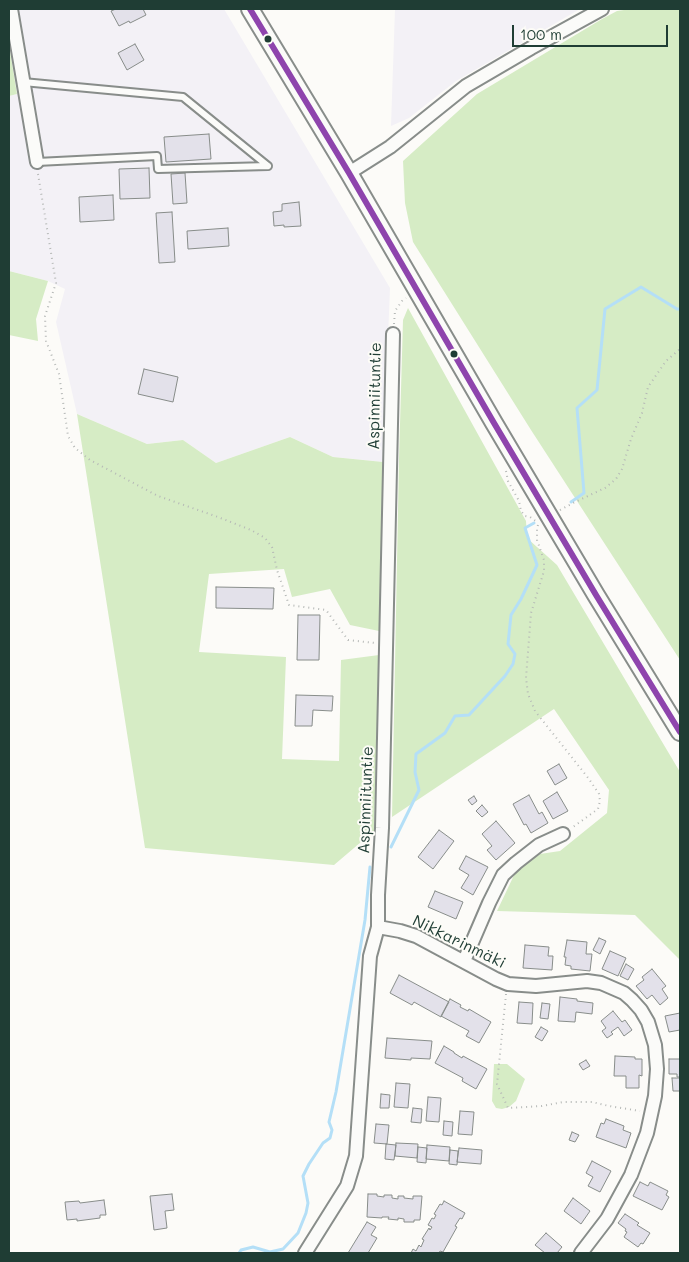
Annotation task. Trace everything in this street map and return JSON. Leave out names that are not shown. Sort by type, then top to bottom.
[{"type":"main road","points":[[250,9],[601,603],[680,732]]},
{"type":"street","points":[[11,9],[37,162]]},
{"type":"street","points":[[349,174],[390,147],[466,86],[530,48],[602,9]]},
{"type":"street","name":"Aspinniituntie","points":[[305,1253],[347,1186],[356,1156],[370,956],[378,927],[393,334]]},
{"type":"street","points":[[464,961],[503,875],[539,845],[563,834]]},
{"type":"street","name":"Nikkarinmäki","points":[[378,927],[400,930],[416,936],[508,984],[536,986],[587,981],[601,983],[624,993],[641,1010],[648,1022],[656,1045],[657,1083],[647,1133],[631,1175],[607,1219],[582,1253]]},
{"type":"lane","points":[[23,82],[183,97],[268,166],[158,169],[157,156],[37,162]]},
{"type":"path","points":[[37,162],[56,282],[44,316],[46,341],[59,374],[68,436],[75,448],[90,460],[158,496],[218,517],[251,530],[265,538],[272,547],[277,570],[289,605],[326,610],[348,640],[386,645]]},
{"type":"path","points":[[393,334],[395,311],[402,301],[409,296]]},
{"type":"path","points":[[558,511],[605,488],[616,479],[622,470],[630,439],[642,413],[648,387],[666,361],[680,349]]},
{"type":"path","points":[[539,523],[537,540],[544,560],[544,571],[531,613],[526,678],[528,694],[535,711],[589,779],[599,794],[600,801],[598,809],[563,834]]},
{"type":"path","points":[[506,990],[497,1084],[508,1108],[542,1106],[563,1102],[592,1102],[652,1112]]},
{"type":"shaded area","points":[[9,9],[224,9],[390,288],[383,462],[333,457],[290,437],[216,463],[183,440],[147,444],[77,414],[56,322],[65,289],[48,281],[9,271],[9,96],[17,94],[9,45]]},
{"type":"shaded area","points":[[395,9],[580,9],[456,81],[409,118],[391,126]]},
{"type":"green space","points":[[631,9],[680,9],[680,660],[531,430],[413,242],[405,203],[403,161],[477,94],[602,19],[617,11]]},
{"type":"green space","points":[[9,45],[17,94],[9,96]]},
{"type":"green space","points":[[9,271],[48,281],[36,319],[38,341],[9,335]]},
{"type":"green space","points":[[408,308],[526,521],[527,538],[557,565],[680,772],[680,960],[635,915],[497,911],[516,871],[540,854],[560,851],[607,813],[609,790],[554,709],[392,817],[403,320]]},
{"type":"green space","points":[[77,414],[147,444],[183,440],[216,463],[290,437],[333,457],[383,462],[379,631],[350,625],[330,589],[292,597],[284,569],[209,574],[199,652],[286,657],[282,759],[339,761],[341,660],[379,655],[374,831],[334,865],[145,848]]},
{"type":"green space","points":[[494,1064],[507,1064],[525,1079],[516,1101],[509,1107],[502,1109],[496,1108],[492,1101]]},
{"type":"building","points":[[116,9],[143,9],[146,15],[119,26],[111,11]]},
{"type":"building","points":[[135,44],[144,60],[127,70],[118,53]]},
{"type":"building","points":[[209,134],[211,159],[166,162],[164,137]]},
{"type":"building","points":[[149,168],[150,198],[120,199],[119,169]]},
{"type":"building","points":[[185,173],[187,203],[173,204],[171,174]]},
{"type":"building","points":[[113,195],[114,220],[80,222],[79,197]]},
{"type":"building","points":[[299,202],[301,226],[274,226],[273,212],[282,211],[282,204]]},
{"type":"building","points":[[172,212],[175,262],[159,263],[156,213]]},
{"type":"building","points":[[228,228],[229,246],[188,249],[187,231]]},
{"type":"building","points":[[144,369],[178,377],[173,402],[138,394]]},
{"type":"building","points":[[216,587],[274,588],[273,609],[216,608]]},
{"type":"building","points":[[298,615],[320,615],[319,660],[297,660]]},
{"type":"building","points":[[296,695],[333,696],[332,711],[313,710],[312,726],[295,726]]},
{"type":"building","points":[[559,764],[567,778],[555,785],[547,771]]},
{"type":"building","points":[[557,792],[568,811],[553,819],[543,801]]},
{"type":"building","points":[[529,795],[539,814],[542,812],[548,823],[531,833],[526,824],[524,825],[513,804]]},
{"type":"building","points":[[474,796],[477,801],[472,805],[468,800]]},
{"type":"building","points":[[482,805],[488,812],[482,817],[476,811]]},
{"type":"building","points":[[496,821],[515,843],[496,860],[487,850],[492,846],[482,834]]},
{"type":"building","points":[[439,830],[454,841],[433,869],[418,857]]},
{"type":"building","points":[[466,856],[488,867],[473,895],[461,888],[469,875],[459,869]]},
{"type":"building","points":[[435,891],[463,902],[456,919],[428,907]]},
{"type":"building","points":[[599,938],[606,941],[600,954],[593,950]]},
{"type":"building","points":[[567,940],[587,942],[586,954],[592,954],[590,971],[571,969],[571,966],[565,965],[566,957],[564,957]]},
{"type":"building","points":[[525,945],[549,947],[548,956],[553,956],[552,970],[523,968]]},
{"type":"building","points":[[610,951],[626,958],[618,976],[602,969]]},
{"type":"building","points":[[626,964],[634,969],[628,980],[620,976]]},
{"type":"building","points":[[652,969],[666,986],[662,989],[668,998],[660,1005],[652,995],[647,999],[636,986],[644,980],[642,977]]},
{"type":"building","points":[[399,975],[449,1002],[441,1017],[414,1002],[412,1005],[390,993]]},
{"type":"building","points":[[560,997],[593,1003],[592,1014],[576,1012],[575,1022],[558,1021]]},
{"type":"building","points":[[450,999],[461,1005],[460,1007],[468,1011],[469,1009],[491,1022],[479,1043],[466,1036],[469,1031],[441,1016]]},
{"type":"building","points":[[519,1002],[533,1003],[532,1024],[517,1023]]},
{"type":"building","points":[[542,1003],[550,1004],[548,1019],[540,1018]]},
{"type":"building","points":[[613,1011],[622,1022],[625,1020],[632,1030],[624,1036],[618,1027],[607,1038],[602,1031],[606,1028],[601,1021]]},
{"type":"building","points":[[680,1013],[680,1030],[669,1032],[665,1016]]},
{"type":"building","points":[[541,1027],[548,1031],[542,1041],[535,1037]]},
{"type":"building","points":[[387,1038],[432,1041],[430,1059],[385,1058]]},
{"type":"building","points":[[444,1046],[462,1058],[463,1056],[487,1069],[476,1089],[462,1081],[463,1078],[435,1063]]},
{"type":"building","points":[[615,1056],[642,1059],[642,1076],[639,1075],[639,1088],[626,1088],[626,1076],[614,1076]]},
{"type":"building","points":[[669,1059],[680,1059],[680,1077],[677,1077],[677,1074],[669,1074]]},
{"type":"building","points":[[586,1060],[590,1066],[583,1070],[579,1064]]},
{"type":"building","points":[[672,1078],[680,1078],[680,1091],[673,1091]]},
{"type":"building","points":[[396,1083],[410,1084],[408,1108],[394,1107]]},
{"type":"building","points":[[381,1094],[390,1095],[389,1108],[380,1108]]},
{"type":"building","points":[[428,1097],[441,1098],[439,1122],[426,1121]]},
{"type":"building","points":[[413,1108],[422,1109],[421,1123],[411,1122]]},
{"type":"building","points":[[460,1111],[474,1112],[472,1135],[458,1134]]},
{"type":"building","points":[[606,1119],[624,1126],[623,1130],[631,1133],[626,1148],[596,1137],[601,1123],[604,1124]]},
{"type":"building","points":[[444,1121],[453,1122],[452,1136],[443,1135]]},
{"type":"building","points":[[376,1124],[389,1125],[387,1144],[374,1143]]},
{"type":"building","points":[[572,1132],[579,1135],[575,1142],[569,1140]]},
{"type":"building","points":[[396,1143],[418,1144],[417,1158],[395,1156]]},
{"type":"building","points":[[386,1144],[396,1145],[394,1160],[385,1159]]},
{"type":"building","points":[[427,1145],[450,1147],[449,1161],[426,1159]]},
{"type":"building","points":[[418,1147],[427,1148],[426,1163],[417,1162]]},
{"type":"building","points":[[459,1148],[482,1150],[481,1164],[457,1162]]},
{"type":"building","points":[[450,1150],[458,1151],[457,1165],[449,1164]]},
{"type":"building","points":[[592,1161],[611,1171],[600,1192],[588,1186],[593,1177],[586,1173]]},
{"type":"building","points":[[640,1182],[648,1186],[650,1182],[668,1191],[666,1195],[669,1197],[662,1210],[633,1196]]},
{"type":"building","points":[[172,1194],[174,1210],[165,1211],[167,1228],[154,1230],[150,1196]]},
{"type":"building","points":[[368,1194],[377,1194],[377,1196],[384,1197],[384,1195],[392,1195],[392,1198],[398,1199],[398,1196],[413,1199],[413,1196],[422,1196],[420,1220],[404,1222],[404,1219],[398,1218],[398,1220],[388,1219],[389,1217],[367,1217]]},
{"type":"building","points":[[573,1198],[590,1211],[581,1224],[564,1211]]},
{"type":"building","points":[[104,1200],[106,1215],[100,1215],[100,1218],[77,1221],[77,1219],[67,1220],[65,1202],[79,1201],[80,1203]]},
{"type":"building","points":[[444,1201],[465,1213],[455,1226],[457,1227],[443,1252],[411,1253],[413,1249],[416,1251],[419,1245],[421,1247],[424,1240],[422,1239],[429,1228],[430,1230],[432,1227],[428,1225],[432,1218],[434,1219],[436,1215],[434,1214],[440,1204],[442,1205]]},
{"type":"building","points":[[625,1214],[650,1233],[643,1244],[641,1243],[638,1247],[624,1237],[627,1232],[625,1231],[626,1229],[618,1223]]},
{"type":"building","points":[[367,1222],[376,1227],[371,1235],[377,1238],[368,1253],[348,1253]]},
{"type":"building","points":[[546,1233],[562,1247],[557,1253],[545,1253],[535,1245]]},
{"type":"waterway","points":[[571,502],[584,493],[577,408],[597,390],[605,309],[641,287],[680,309]]},
{"type":"waterway","points":[[391,847],[419,790],[415,772],[416,754],[445,733],[455,716],[469,715],[505,676],[513,664],[515,654],[508,644],[511,615],[537,565],[525,528],[534,523]]},
{"type":"waterway","points":[[239,1253],[241,1250],[253,1247],[270,1252],[283,1249],[298,1233],[306,1213],[308,1203],[303,1176],[323,1143],[330,1138],[332,1130],[329,1122],[336,1092],[365,920],[370,867]]},
{"type":"transit line","points":[[250,9],[349,173],[596,595],[680,732]]}]
